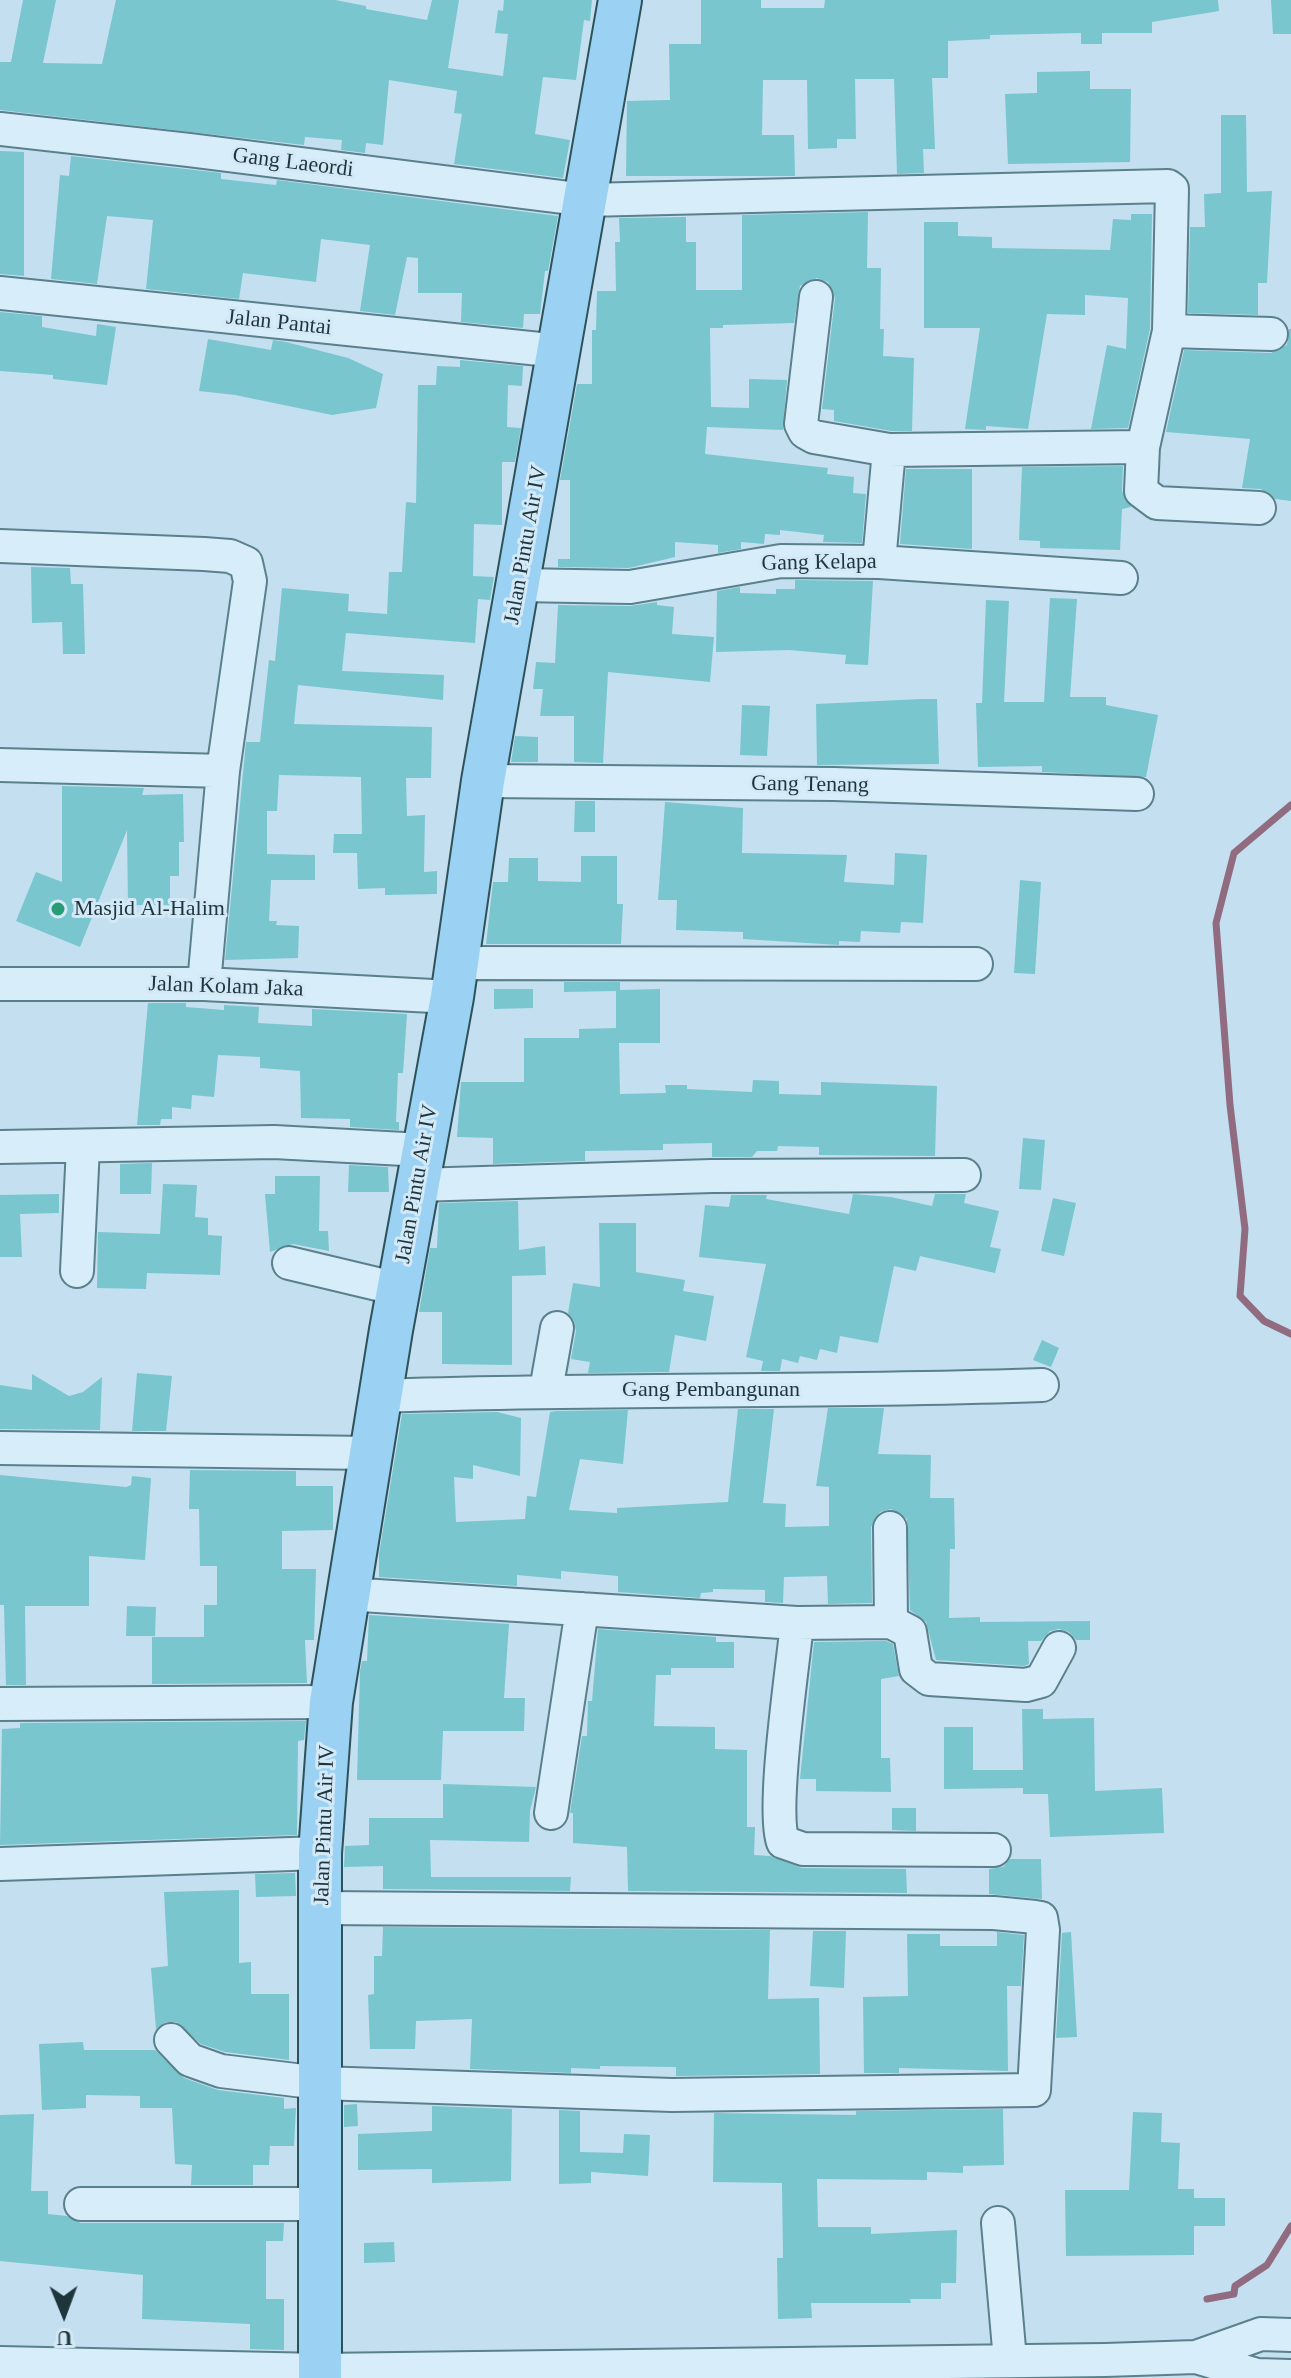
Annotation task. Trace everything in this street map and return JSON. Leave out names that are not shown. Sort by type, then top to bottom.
[{"type":"main road","name":"Jalan Pintu Air IV","points":[[320,2374],[320,1853],[331,1702],[370,1453],[454,980],[483,781],[620,0]]},
{"type":"street","name":"Gang Laeordi","points":[[0,129],[586,200],[1168,186],[1172,189],[1169,331]]},
{"type":"street","name":"Jalan Pantai","points":[[0,293],[559,351]]},
{"type":"street","points":[[816,297],[801,424],[805,432],[814,437],[889,450],[1143,447]]},
{"type":"street","points":[[1259,508],[1157,503],[1141,491],[1143,447],[1169,331],[1271,334]]},
{"type":"street","points":[[879,562],[889,450]]},
{"type":"street","points":[[0,546],[204,554],[230,556],[246,563],[250,581],[223,771],[204,984]]},
{"type":"street","name":"Gang Kelapa","points":[[519,585],[630,587],[748,564],[879,562],[1121,578]]},
{"type":"street","points":[[0,765],[223,771]]},
{"type":"street","name":"Gang Tenang","points":[[483,781],[834,784],[1137,794]]},
{"type":"street","name":"Jalan Kolam Jaka","points":[[0,984],[454,980],[976,964]]},
{"type":"street","points":[[0,1147],[274,1142],[420,1167],[712,1176],[964,1175]]},
{"type":"street","points":[[77,1271],[83,1147]]},
{"type":"street","points":[[289,1263],[398,1289]]},
{"type":"street","points":[[546,1390],[557,1328]]},
{"type":"street","name":"Gang Pembangunan","points":[[380,1396],[546,1390],[887,1391],[1042,1385]]},
{"type":"street","points":[[0,1448],[370,1453]]},
{"type":"street","points":[[890,1528],[891,1622]]},
{"type":"street","points":[[346,1594],[797,1623],[891,1622],[910,1632],[916,1669],[929,1679],[1026,1685],[1041,1681],[1059,1648]]},
{"type":"street","points":[[551,1813],[582,1609]]},
{"type":"street","points":[[797,1623],[782,1787],[780,1832],[783,1842],[792,1848],[803,1849],[994,1850]]},
{"type":"street","points":[[0,1704],[331,1702]]},
{"type":"street","points":[[0,1864],[320,1853]]},
{"type":"street","points":[[171,2040],[190,2060],[221,2071],[320,2083],[672,2095],[1034,2090],[1043,1930],[1041,1918],[994,1913],[321,1908]]},
{"type":"street","points":[[81,2204],[318,2204]]},
{"type":"street","points":[[998,2223],[1010,2360]]},
{"type":"street","points":[[1196,2357],[1261,2334],[1291,2335]]},
{"type":"street","points":[[0,2363],[320,2374],[1196,2357],[1257,2375],[1291,2376]]},
{"type":"building","points":[[23,0],[56,0],[43,63],[102,64],[116,0],[335,0],[427,20],[432,0],[459,0],[448,68],[503,76],[508,34],[495,33],[498,10],[503,11],[504,0],[592,0],[590,21],[584,20],[576,80],[543,77],[535,134],[570,140],[563,178],[454,164],[462,114],[454,113],[457,91],[389,80],[383,145],[366,143],[365,153],[341,150],[342,140],[305,137],[304,145],[0,110],[0,62],[11,62]]},
{"type":"building","points":[[701,0],[761,0],[761,8],[824,8],[825,0],[1218,0],[1219,11],[1152,22],[1152,33],[1102,33],[1102,44],[1081,44],[1081,33],[990,35],[990,39],[948,41],[948,78],[932,78],[935,149],[923,149],[924,173],[897,174],[894,79],[855,79],[856,139],[837,139],[837,148],[808,149],[807,80],[763,80],[762,135],[794,135],[795,176],[626,176],[627,101],[670,100],[669,44],[701,44]]},
{"type":"building","points":[[1271,0],[1291,0],[1291,34],[1273,34]]},
{"type":"building","points":[[1090,71],[1090,89],[1131,89],[1130,162],[1008,164],[1005,94],[1037,93],[1037,72]]},
{"type":"building","points":[[1221,115],[1246,115],[1247,192],[1272,191],[1267,283],[1258,283],[1258,315],[1188,313],[1190,227],[1205,227],[1204,194],[1221,193]]},
{"type":"building","points":[[0,151],[24,152],[24,276],[0,274]]},
{"type":"building","points":[[71,156],[221,173],[221,179],[276,185],[277,180],[558,216],[548,271],[545,271],[540,314],[524,314],[523,328],[461,322],[462,293],[418,293],[418,258],[407,257],[395,315],[360,311],[370,245],[321,239],[316,282],[243,273],[239,299],[146,289],[153,220],[107,216],[97,284],[51,279],[60,175],[69,176]]},
{"type":"building","points":[[868,212],[867,268],[881,268],[883,356],[914,358],[912,431],[891,431],[834,421],[834,410],[822,409],[835,298],[828,282],[817,278],[800,286],[794,323],[710,328],[711,407],[749,408],[749,379],[787,380],[783,430],[707,427],[705,454],[828,468],[827,474],[854,477],[853,493],[866,494],[862,543],[823,542],[824,535],[780,530],[780,535],[765,534],[764,544],[741,542],[741,549],[718,553],[718,545],[675,542],[675,557],[629,568],[558,567],[558,559],[570,559],[570,480],[560,480],[577,384],[592,384],[592,330],[596,330],[597,291],[616,291],[615,242],[620,242],[619,218],[686,217],[686,242],[696,242],[696,290],[742,290],[742,215]]},
{"type":"building","points":[[1131,214],[1152,214],[1150,329],[1128,428],[1091,429],[1107,345],[1126,349],[1128,298],[1085,295],[1085,315],[1047,314],[1028,429],[986,426],[986,430],[965,429],[980,328],[924,328],[924,222],[958,222],[958,236],[992,237],[992,248],[1110,250],[1113,219],[1131,220]]},
{"type":"building","points":[[0,312],[42,316],[42,327],[96,336],[97,324],[116,327],[107,385],[53,379],[53,375],[0,371]]},
{"type":"building","points":[[1289,329],[1291,501],[1275,499],[1261,489],[1242,488],[1250,439],[1166,432],[1184,350],[1271,353],[1287,345]]},
{"type":"building","points":[[208,339],[271,350],[273,340],[348,358],[383,374],[376,408],[332,415],[235,395],[199,391]]},
{"type":"building","points":[[460,360],[523,366],[522,386],[508,385],[507,427],[521,428],[515,462],[502,462],[502,525],[474,524],[473,576],[494,577],[490,600],[478,599],[475,643],[346,633],[342,671],[444,675],[443,700],[298,685],[294,724],[432,727],[431,778],[406,778],[407,816],[425,815],[424,872],[437,871],[437,894],[385,895],[385,888],[358,889],[357,853],[333,853],[334,834],[362,834],[361,777],[279,775],[277,811],[267,811],[267,854],[315,855],[315,880],[271,880],[269,921],[277,921],[276,925],[299,926],[298,958],[225,960],[246,742],[260,742],[269,660],[275,661],[282,588],[349,594],[348,611],[387,614],[389,572],[402,572],[406,502],[416,503],[418,385],[436,385],[437,366],[460,367]]},
{"type":"building","points":[[1123,466],[1122,491],[1131,507],[1122,509],[1120,550],[1040,548],[1040,541],[1019,540],[1022,467]]},
{"type":"building","points":[[906,469],[972,469],[972,549],[900,544]]},
{"type":"building","points":[[31,567],[70,568],[71,584],[83,584],[85,654],[63,654],[62,622],[32,623]]},
{"type":"building","points":[[795,580],[873,581],[868,665],[845,664],[846,655],[789,650],[716,652],[717,591],[740,587],[740,593],[776,594],[776,589],[795,589]]},
{"type":"building","points":[[1050,598],[1077,599],[1070,697],[1106,697],[1106,705],[1158,715],[1146,777],[1042,772],[1042,766],[978,767],[976,703],[982,703],[986,600],[1009,601],[1004,702],[1044,702]]},
{"type":"building","points":[[657,602],[657,605],[674,607],[672,634],[714,637],[710,682],[608,672],[603,763],[574,762],[574,716],[540,716],[543,689],[533,689],[536,662],[555,663],[558,605],[630,606]]},
{"type":"building","points":[[937,699],[939,764],[817,765],[816,704]]},
{"type":"building","points":[[742,705],[770,706],[767,756],[740,755]]},
{"type":"building","points":[[515,736],[538,737],[538,762],[511,762]]},
{"type":"building","points":[[62,786],[144,788],[142,795],[183,794],[184,842],[179,842],[179,876],[170,876],[170,905],[128,905],[127,830],[80,947],[16,921],[36,872],[62,882]]},
{"type":"building","points":[[575,801],[595,801],[595,832],[574,832]]},
{"type":"building","points":[[665,802],[743,808],[742,853],[847,855],[844,882],[894,885],[895,853],[927,855],[923,923],[901,922],[900,933],[861,931],[860,942],[839,941],[839,945],[743,939],[743,932],[676,930],[677,900],[658,900]]},
{"type":"building","points":[[581,856],[617,856],[617,904],[623,904],[621,944],[486,944],[493,882],[508,882],[509,858],[538,858],[538,881],[581,882]]},
{"type":"building","points":[[1020,880],[1041,882],[1035,974],[1014,973]]},
{"type":"building","points":[[564,982],[620,982],[620,990],[660,989],[660,1043],[619,1043],[620,1094],[666,1093],[665,1085],[752,1092],[753,1080],[779,1081],[779,1094],[821,1095],[821,1082],[937,1086],[935,1156],[819,1155],[819,1147],[778,1146],[777,1151],[757,1151],[752,1157],[712,1157],[712,1143],[663,1144],[663,1150],[585,1151],[585,1161],[493,1164],[493,1138],[457,1137],[461,1082],[524,1082],[524,1038],[579,1038],[579,1029],[616,1028],[616,991],[564,992]]},
{"type":"building","points":[[494,989],[533,989],[533,1008],[494,1009]]},
{"type":"building","points":[[148,1003],[186,1003],[186,1007],[224,1010],[224,1005],[259,1007],[258,1023],[312,1026],[312,1009],[407,1014],[403,1073],[398,1073],[396,1122],[399,1122],[399,1130],[350,1127],[350,1119],[301,1118],[300,1071],[260,1068],[260,1057],[218,1055],[214,1097],[192,1095],[191,1109],[172,1107],[172,1119],[161,1119],[160,1125],[137,1125]]},
{"type":"building","points":[[1023,1138],[1045,1140],[1041,1190],[1019,1189]]},
{"type":"building","points":[[152,1163],[151,1194],[120,1194],[120,1164]]},
{"type":"building","points":[[349,1165],[388,1167],[389,1192],[348,1192]]},
{"type":"building","points":[[275,1176],[320,1176],[319,1231],[328,1231],[329,1251],[293,1244],[270,1252],[265,1194],[275,1194]]},
{"type":"building","points":[[163,1184],[197,1185],[195,1217],[208,1218],[208,1235],[222,1236],[220,1275],[147,1273],[146,1289],[97,1288],[98,1232],[160,1234]]},
{"type":"building","points":[[59,1194],[59,1213],[20,1214],[22,1257],[0,1257],[0,1195]]},
{"type":"building","points":[[853,1194],[891,1197],[932,1206],[935,1194],[966,1194],[964,1203],[999,1211],[990,1247],[1001,1249],[995,1273],[920,1256],[916,1271],[894,1266],[878,1343],[840,1336],[837,1353],[820,1349],[817,1360],[800,1356],[798,1363],[782,1359],[780,1371],[761,1371],[763,1361],[746,1357],[766,1264],[699,1257],[705,1205],[729,1207],[731,1195],[767,1195],[766,1199],[849,1214]]},
{"type":"building","points":[[1053,1198],[1076,1203],[1064,1256],[1041,1251]]},
{"type":"building","points":[[518,1201],[519,1250],[545,1246],[546,1275],[512,1276],[512,1365],[442,1364],[442,1312],[419,1312],[430,1248],[437,1248],[439,1203]]},
{"type":"building","points":[[599,1223],[636,1223],[636,1272],[685,1280],[683,1291],[714,1296],[706,1341],[675,1335],[669,1372],[588,1373],[590,1362],[571,1359],[576,1331],[568,1313],[573,1283],[600,1287]]},
{"type":"building","points":[[1042,1340],[1059,1348],[1051,1367],[1033,1360]]},
{"type":"building","points":[[137,1373],[172,1376],[166,1431],[132,1431]]},
{"type":"building","points":[[32,1374],[69,1396],[83,1392],[102,1377],[100,1430],[0,1429],[0,1385],[32,1390]]},
{"type":"building","points":[[828,1408],[884,1408],[878,1454],[931,1455],[930,1498],[954,1498],[955,1549],[950,1549],[949,1618],[980,1617],[980,1622],[1090,1621],[1090,1640],[1076,1640],[1069,1632],[1059,1629],[1050,1631],[1041,1641],[1028,1641],[1029,1664],[1024,1666],[936,1660],[926,1622],[910,1610],[907,1519],[891,1509],[880,1512],[871,1527],[872,1603],[828,1604],[827,1576],[784,1577],[783,1603],[765,1602],[765,1590],[713,1589],[713,1592],[701,1593],[700,1598],[618,1592],[618,1576],[561,1571],[561,1579],[517,1575],[517,1586],[379,1577],[379,1554],[402,1414],[497,1412],[521,1418],[520,1476],[473,1465],[473,1479],[454,1477],[456,1522],[525,1519],[527,1496],[536,1497],[550,1412],[556,1411],[628,1410],[623,1464],[580,1459],[569,1510],[617,1513],[617,1508],[728,1502],[738,1409],[774,1409],[763,1503],[786,1504],[785,1527],[829,1526],[829,1487],[816,1486]]},
{"type":"building","points":[[190,1470],[296,1471],[296,1486],[333,1486],[333,1530],[282,1531],[282,1569],[316,1569],[314,1640],[305,1640],[307,1683],[152,1684],[152,1637],[204,1637],[204,1605],[217,1605],[217,1566],[200,1566],[199,1509],[189,1509]]},
{"type":"building","points":[[0,1475],[126,1487],[131,1485],[132,1476],[151,1478],[145,1560],[89,1556],[89,1606],[25,1606],[26,1685],[6,1685],[4,1605],[0,1605]]},
{"type":"building","points":[[127,1606],[156,1607],[155,1636],[126,1636]]},
{"type":"building","points":[[369,1615],[509,1624],[504,1698],[525,1698],[524,1731],[443,1731],[441,1780],[357,1780],[360,1671],[362,1661],[367,1661]]},
{"type":"building","points":[[598,1629],[716,1637],[716,1642],[734,1642],[734,1668],[671,1668],[671,1675],[656,1675],[654,1726],[715,1727],[715,1749],[747,1750],[747,1827],[755,1827],[754,1855],[770,1856],[802,1868],[906,1869],[907,1893],[628,1891],[627,1847],[573,1843],[573,1813],[570,1813],[582,1736],[587,1736],[588,1701],[592,1701]]},
{"type":"building","points":[[886,1641],[893,1644],[899,1676],[881,1679],[881,1758],[890,1758],[891,1792],[816,1791],[816,1779],[800,1779],[814,1642]]},
{"type":"building","points":[[1022,1709],[1043,1709],[1043,1719],[1094,1718],[1095,1791],[1162,1788],[1164,1833],[1050,1837],[1048,1794],[1023,1794],[1023,1788],[944,1789],[944,1727],[973,1727],[973,1770],[1023,1770]]},
{"type":"building","points":[[306,1721],[304,1740],[298,1741],[297,1835],[0,1845],[2,1729],[20,1728],[20,1723]]},
{"type":"building","points":[[443,1784],[536,1787],[530,1811],[529,1842],[430,1840],[431,1877],[571,1877],[570,1891],[383,1889],[383,1866],[344,1867],[345,1846],[369,1845],[369,1818],[443,1818]]},
{"type":"building","points":[[892,1808],[916,1808],[916,1831],[892,1830]]},
{"type":"building","points":[[1010,1859],[1041,1859],[1042,1899],[989,1894],[989,1869],[1003,1867]]},
{"type":"building","points":[[295,1873],[296,1896],[256,1897],[255,1874]]},
{"type":"building","points":[[239,1890],[239,1963],[251,1962],[251,1994],[289,1994],[289,2060],[225,2052],[201,2044],[176,2022],[166,2022],[156,2029],[151,1968],[168,1966],[164,1892]]},
{"type":"building","points":[[383,1927],[770,1930],[768,1999],[819,1998],[820,2074],[676,2076],[676,2067],[600,2066],[600,2069],[571,2068],[571,2073],[470,2069],[472,2019],[416,2021],[415,2049],[370,2049],[368,1995],[374,1994],[374,1956],[382,1956]]},
{"type":"building","points":[[813,1931],[846,1931],[844,1988],[810,1986]]},
{"type":"building","points":[[997,1932],[1024,1935],[1021,1986],[1007,1986],[1008,2071],[899,2068],[899,2073],[864,2073],[863,1997],[908,1996],[907,1934],[940,1934],[940,1946],[997,1946]]},
{"type":"building","points":[[1071,1932],[1077,2037],[1056,2038],[1062,1933]]},
{"type":"building","points":[[83,2042],[84,2050],[155,2050],[184,2078],[218,2090],[284,2098],[284,2109],[296,2108],[294,2146],[270,2146],[269,2165],[253,2165],[253,2185],[191,2185],[192,2165],[175,2164],[172,2108],[140,2108],[140,2096],[86,2095],[86,2108],[42,2110],[39,2044]]},
{"type":"building","points":[[357,2104],[358,2126],[344,2127],[344,2105]]},
{"type":"building","points":[[432,2106],[512,2109],[511,2181],[432,2183],[432,2169],[358,2170],[358,2134],[432,2131]]},
{"type":"building","points":[[1003,2109],[1004,2165],[963,2166],[963,2173],[927,2172],[927,2180],[817,2179],[818,2227],[871,2227],[871,2234],[957,2230],[956,2283],[941,2283],[941,2299],[910,2299],[911,2303],[811,2303],[812,2318],[778,2319],[777,2258],[783,2258],[782,2183],[713,2182],[714,2113],[856,2115],[856,2111]]},
{"type":"building","points":[[559,2110],[580,2111],[580,2152],[623,2153],[624,2134],[650,2135],[648,2176],[591,2172],[591,2183],[559,2184]]},
{"type":"building","points":[[1133,2112],[1162,2113],[1161,2142],[1180,2143],[1178,2189],[1194,2189],[1194,2198],[1225,2198],[1225,2226],[1194,2226],[1194,2255],[1066,2256],[1065,2190],[1129,2190]]},
{"type":"building","points":[[34,2114],[31,2191],[48,2191],[48,2214],[67,2216],[81,2223],[284,2223],[283,2241],[266,2241],[266,2299],[284,2299],[284,2350],[250,2349],[250,2324],[142,2319],[143,2275],[0,2261],[0,2115]]},
{"type":"building","points":[[394,2242],[395,2262],[364,2263],[364,2243]]},
{"type":"waterway","points":[[1291,805],[1234,853],[1216,923],[1230,1105],[1245,1229],[1240,1296],[1264,1321],[1291,1334]]},
{"type":"waterway","points":[[1207,2299],[1234,2294],[1235,2286],[1267,2265],[1291,2226]]},
{"type":"place","name":"Masjid Al-Halim","points":[[58,909]]}]
